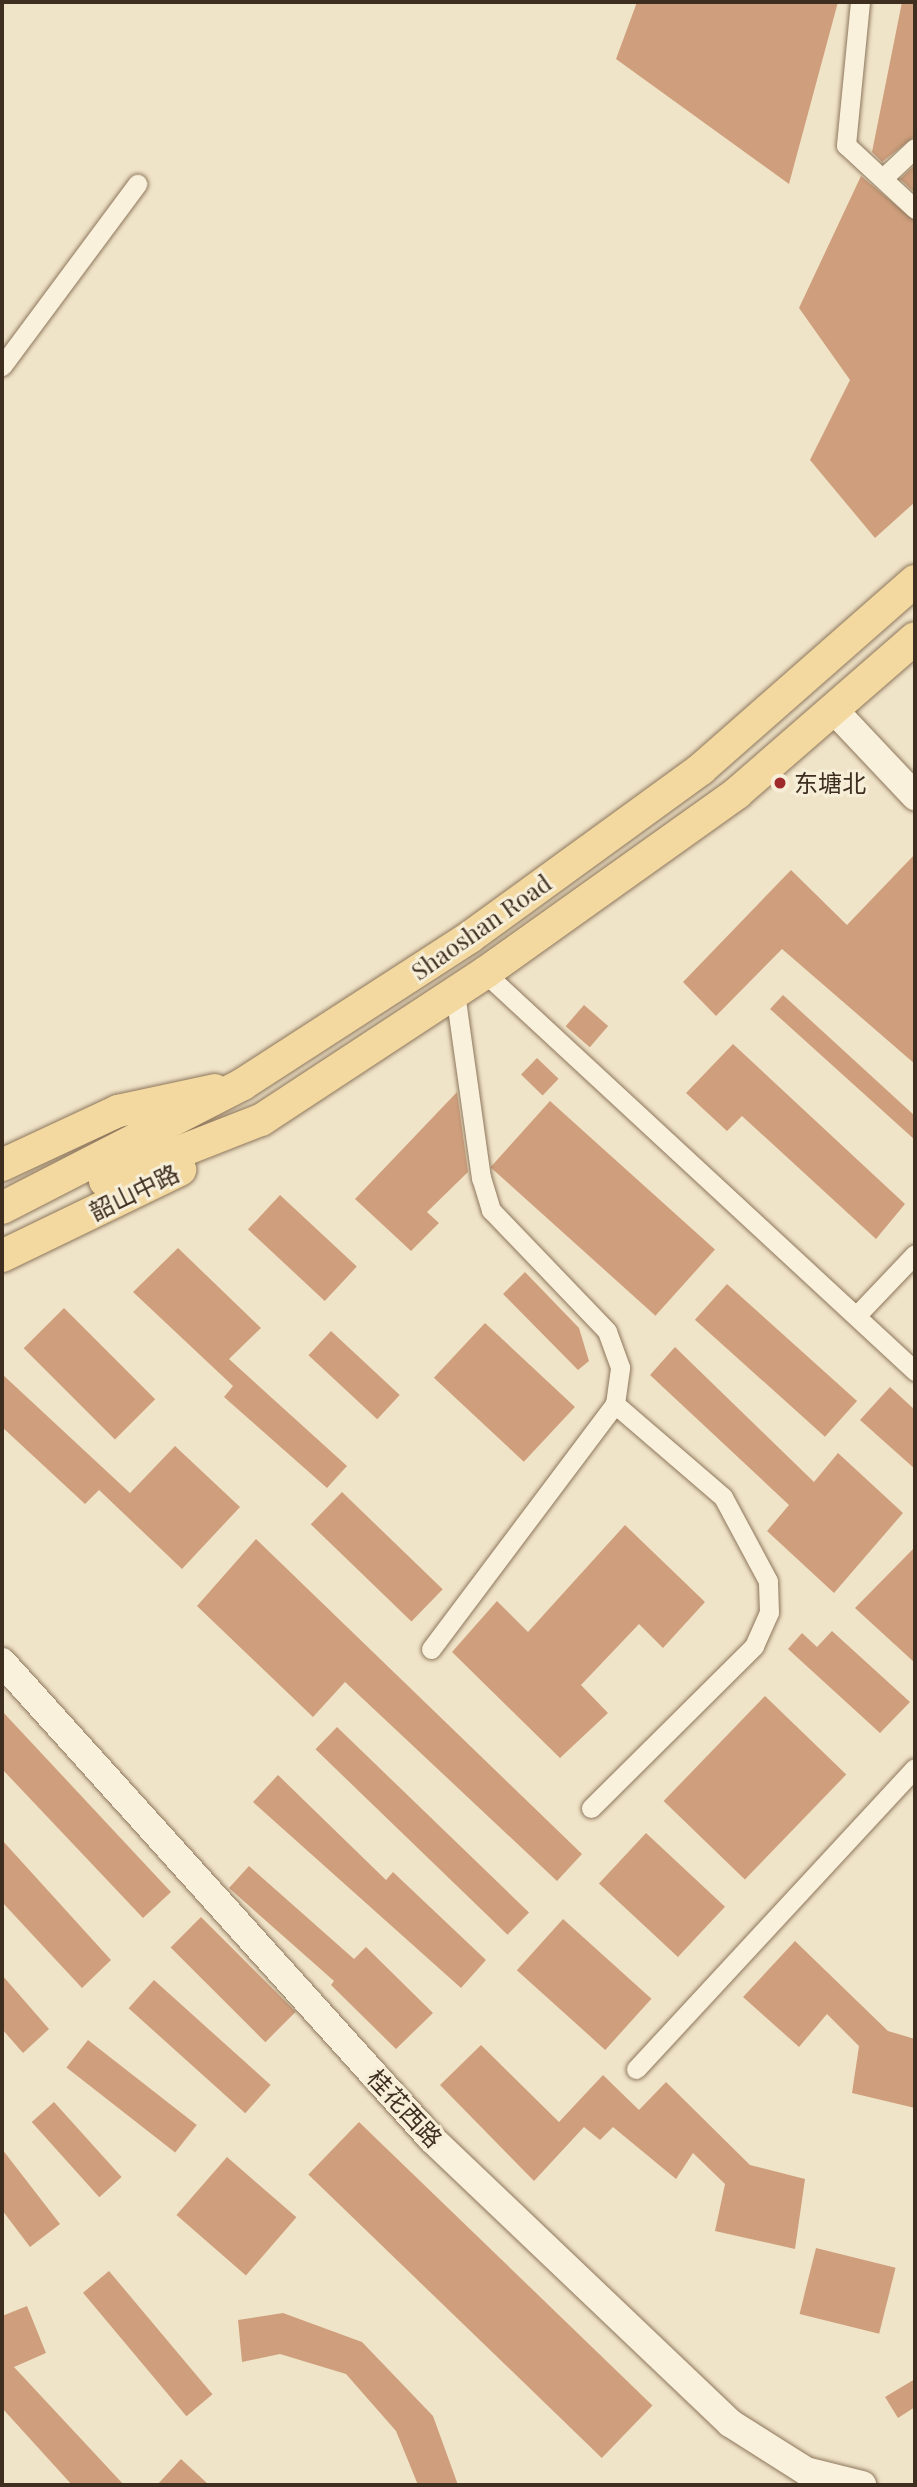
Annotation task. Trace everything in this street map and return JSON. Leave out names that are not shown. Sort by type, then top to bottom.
[{"type":"main road","name":"Shaoshan Road","points":[[2,1225],[160,1145],[243,1084],[470,937],[701,768],[915,581]]},
{"type":"main road","name":"Shaoshan Road","points":[[2,1208],[160,1145],[261,1120],[485,973],[737,793],[915,638]]},
{"type":"main road","points":[[2,1165],[118,1111],[243,1084]]},
{"type":"main road","name":"韶山中路","points":[[2,1256],[212,1154],[261,1120]]},
{"type":"street","points":[[860,2],[846,145],[884,177],[915,209]]},
{"type":"street","points":[[884,177],[915,148]]},
{"type":"street","points":[[2,366],[136,184]]},
{"type":"street","points":[[833,709],[915,796]]},
{"type":"street","points":[[485,973],[915,1371]]},
{"type":"street","points":[[431,1649],[615,1404],[620,1367],[607,1331],[491,1210],[481,1178],[455,992]]},
{"type":"street","points":[[857,1315],[915,1254]]},
{"type":"street","points":[[591,1808],[754,1646],[769,1612],[768,1581],[723,1497],[615,1404]]},
{"type":"street","name":"桂花西路","points":[[2,1662],[432,2139],[730,2423],[806,2472],[830,2482],[862,2485]]},
{"type":"street","points":[[636,2069],[915,1768]]},
{"type":"building","points":[[637,2],[838,2],[789,184],[616,59]]},
{"type":"building","points":[[902,2],[915,2],[915,136],[882,162],[872,152]]},
{"type":"building","points":[[915,165],[915,193],[900,179]]},
{"type":"building","points":[[861,176],[915,221],[915,502],[875,538],[810,460],[850,380],[799,308]]},
{"type":"building","points":[[915,854],[915,1064],[782,949],[716,1016],[683,982],[791,870],[847,925]]},
{"type":"building","points":[[783,995],[915,1116],[915,1140],[770,1009]]},
{"type":"building","points":[[584,1005],[608,1026],[590,1047],[566,1026]]},
{"type":"building","points":[[733,1044],[905,1204],[876,1239],[742,1116],[727,1131],[686,1093]]},
{"type":"building","points":[[537,1058],[559,1079],[543,1095],[521,1075]]},
{"type":"building","points":[[457,1092],[468,1172],[427,1212],[439,1223],[411,1251],[355,1199]]},
{"type":"building","points":[[550,1101],[715,1250],[655,1316],[490,1167]]},
{"type":"building","points":[[280,1195],[357,1267],[325,1301],[248,1229]]},
{"type":"building","points":[[178,1248],[261,1328],[229,1359],[347,1466],[327,1488],[224,1397],[233,1386],[133,1292]]},
{"type":"building","points":[[525,1272],[579,1328],[589,1361],[578,1370],[503,1294]]},
{"type":"building","points":[[727,1284],[857,1401],[825,1437],[695,1320]]},
{"type":"building","points":[[64,1308],[155,1399],[115,1440],[24,1348]]},
{"type":"building","points":[[485,1323],[575,1407],[524,1462],[434,1378]]},
{"type":"building","points":[[331,1331],[400,1395],[377,1419],[308,1355]]},
{"type":"building","points":[[675,1347],[814,1482],[838,1453],[903,1513],[834,1593],[767,1531],[789,1505],[650,1375]]},
{"type":"building","points":[[2,1374],[130,1493],[175,1446],[240,1507],[182,1569],[99,1490],[85,1504],[2,1427]]},
{"type":"building","points":[[890,1387],[915,1410],[915,1469],[860,1420]]},
{"type":"building","points":[[342,1492],[443,1589],[411,1622],[311,1524]]},
{"type":"building","points":[[625,1525],[705,1602],[663,1648],[639,1624],[581,1685],[608,1713],[560,1758],[452,1652],[497,1601],[528,1632]]},
{"type":"building","points":[[256,1539],[582,1854],[557,1881],[345,1682],[313,1717],[197,1606]]},
{"type":"building","points":[[915,1547],[915,1663],[855,1608]]},
{"type":"building","points":[[832,1631],[910,1702],[880,1733],[788,1649],[802,1633],[817,1647]]},
{"type":"building","points":[[765,1696],[846,1774],[745,1880],[664,1801]]},
{"type":"building","points":[[2,1711],[171,1892],[143,1918],[2,1769]]},
{"type":"building","points":[[337,1727],[529,1912],[508,1935],[315,1749]]},
{"type":"building","points":[[278,1775],[386,1880],[393,1872],[486,1960],[461,1988],[253,1802]]},
{"type":"building","points":[[646,1833],[725,1907],[678,1957],[599,1883]]},
{"type":"building","points":[[2,1840],[111,1960],[82,1988],[2,1902]]},
{"type":"building","points":[[249,1866],[354,1959],[366,1947],[433,2013],[396,2049],[331,1985],[334,1981],[229,1888]]},
{"type":"building","points":[[201,1917],[296,2012],[265,2042],[171,1947]]},
{"type":"building","points":[[563,1919],[651,1999],[605,2050],[517,1970]]},
{"type":"building","points":[[795,1941],[888,2031],[915,2039],[915,2108],[852,2093],[859,2046],[827,2014],[799,2047],[743,1997]]},
{"type":"building","points":[[2,1975],[49,2029],[23,2053],[2,2029]]},
{"type":"building","points":[[154,1980],[271,2085],[245,2113],[129,2008]]},
{"type":"building","points":[[88,2040],[197,2125],[175,2153],[66,2068]]},
{"type":"building","points":[[481,2045],[559,2122],[603,2075],[639,2110],[666,2082],[750,2165],[805,2179],[795,2249],[715,2231],[725,2184],[693,2153],[676,2179],[613,2127],[600,2140],[584,2127],[534,2181],[440,2085]]},
{"type":"building","points":[[54,2102],[122,2177],[99,2197],[32,2122]]},
{"type":"building","points":[[359,2122],[652,2405],[602,2458],[308,2175]]},
{"type":"building","points":[[2,2149],[60,2224],[30,2247],[2,2210]]},
{"type":"building","points":[[227,2157],[296,2217],[246,2275],[176,2215]]},
{"type":"building","points":[[816,2248],[896,2268],[879,2334],[800,2314]]},
{"type":"building","points":[[109,2271],[212,2394],[186,2416],[83,2293]]},
{"type":"building","points":[[27,2306],[46,2353],[14,2367],[124,2485],[72,2485],[2,2408],[2,2316]]},
{"type":"building","points":[[283,2313],[362,2342],[433,2416],[458,2485],[418,2485],[396,2431],[346,2374],[280,2354],[242,2362],[238,2320]]},
{"type":"building","points":[[915,2379],[915,2407],[898,2418],[885,2397]]},
{"type":"building","points":[[181,2459],[209,2485],[157,2485]]},
{"type":"place","name":"东塘北","points":[[780,783]]}]
